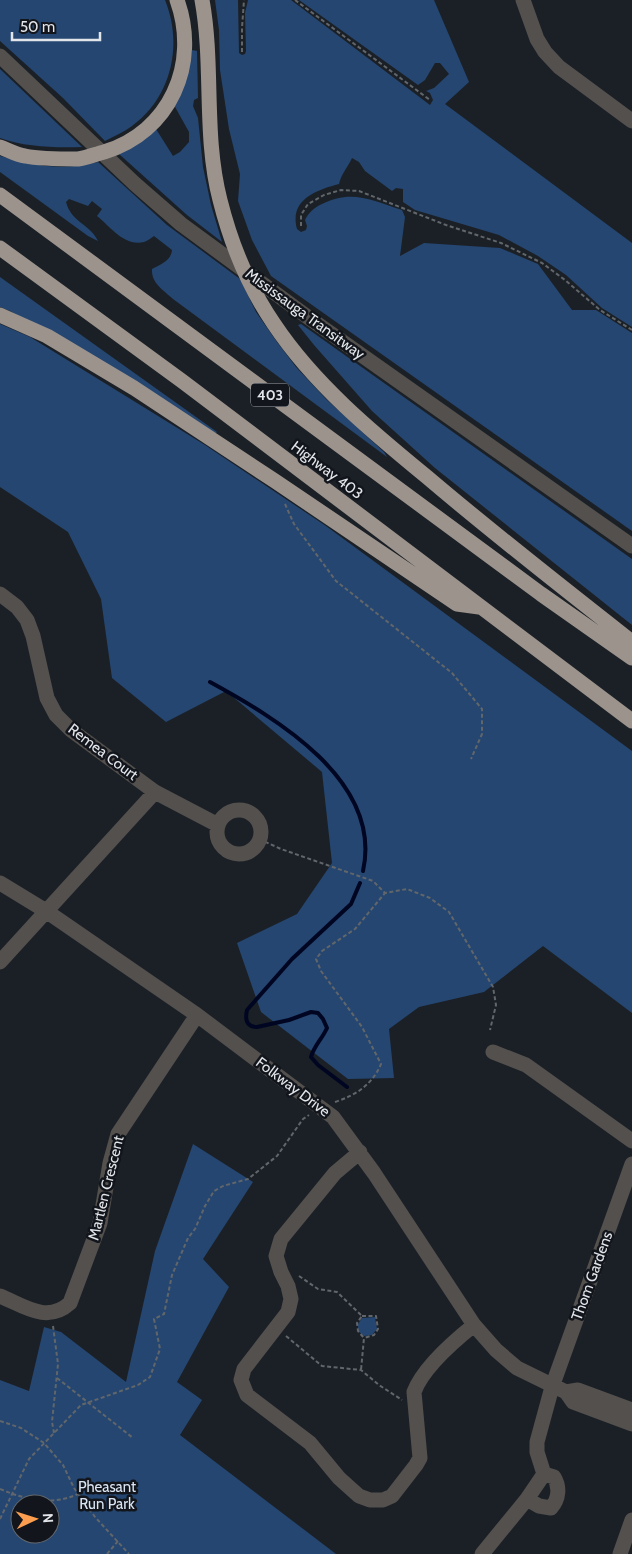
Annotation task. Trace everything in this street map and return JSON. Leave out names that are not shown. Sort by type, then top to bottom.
[{"type":"highway","points":[[0,147],[24,156],[80,159],[120,147],[137,137],[150,126],[168,103],[180,74],[185,43],[182,18],[177,0]]},
{"type":"highway","points":[[202,0],[207,34],[208,103],[215,182],[235,248],[249,281],[274,324],[312,372],[370,428],[454,500],[632,642]]},
{"type":"highway","name":"Highway 403","points":[[0,195],[541,594],[632,658]]},
{"type":"highway","name":"Highway 403","points":[[0,248],[182,381],[632,721]]},
{"type":"highway","points":[[0,315],[46,336],[134,388],[457,604],[480,607]]},
{"type":"street","points":[[523,0],[537,39],[545,52],[559,67],[632,121]]},
{"type":"street","name":"Mississauga Transitway","points":[[0,56],[160,206],[215,250],[632,546]]},
{"type":"street","name":"Remea Court","points":[[0,594],[17,607],[27,620],[33,636],[47,698],[56,715],[71,730],[155,792],[218,824]]},
{"type":"street","points":[[0,962],[155,792]]},
{"type":"street","points":[[246,811],[258,822],[260,839],[248,852],[232,853],[219,842],[218,824],[229,812],[246,811]]},
{"type":"street","name":"Folkway Drive","points":[[0,883],[46,911],[197,1015],[333,1117],[360,1152],[474,1325],[496,1350],[517,1368],[559,1389],[573,1402],[632,1424]]},
{"type":"street","name":"Martlen Crescent","points":[[51,1314],[62,1310],[70,1303],[94,1240],[100,1223],[110,1163],[118,1134],[197,1015]]},
{"type":"street","points":[[492,1052],[526,1065],[632,1140]]},
{"type":"street","points":[[360,1152],[335,1173],[281,1239],[276,1256],[291,1299],[288,1312],[244,1369],[241,1380],[247,1396],[310,1443],[339,1478],[359,1496],[370,1500],[383,1500],[392,1496],[420,1458],[414,1392],[418,1382],[452,1343],[474,1325]]},
{"type":"street","name":"Thom Gardens","points":[[544,1474],[537,1452],[537,1442],[559,1389],[632,1164]]},
{"type":"street","points":[[0,1296],[39,1312],[51,1314]]},
{"type":"street","name":"Folkway Drive","points":[[559,1389],[578,1390],[632,1410]]},
{"type":"street","points":[[482,1554],[527,1499],[544,1474],[554,1477],[558,1484],[558,1495],[551,1508],[539,1506],[527,1499]]},
{"type":"street","points":[[620,1554],[632,1520]]},
{"type":"path","points":[[242,52],[244,0]]},
{"type":"path","points":[[295,0],[430,100]]},
{"type":"path","points":[[301,226],[301,215],[308,204],[324,195],[341,190],[359,191],[446,225],[501,243],[542,263],[600,310],[632,330]]},
{"type":"path","points":[[275,481],[294,524],[336,581],[452,673],[482,709],[482,734],[472,759]]},
{"type":"path","points":[[260,839],[281,849],[373,881],[385,893]]},
{"type":"path","points":[[0,1489],[12,1494],[29,1459],[81,1405],[138,1385],[150,1377],[160,1349],[154,1318],[164,1314],[172,1275],[188,1238],[195,1229],[214,1191],[223,1186],[248,1179],[277,1156],[303,1119],[320,1107],[350,1097],[364,1089],[378,1072],[382,1064],[362,1027],[321,971],[316,959],[322,950],[355,929],[385,893],[407,889],[430,898],[449,912],[493,987],[496,1005],[490,1030]]},
{"type":"path","points":[[280,1270],[293,1272],[318,1289],[337,1292],[362,1316],[376,1316],[378,1329],[374,1335],[364,1338]]},
{"type":"path","points":[[51,1314],[57,1344],[58,1364],[52,1422],[54,1433]]},
{"type":"path","points":[[362,1316],[357,1323],[358,1332],[364,1338]]},
{"type":"path","points":[[276,1328],[322,1366],[361,1370],[400,1400],[415,1406]]},
{"type":"path","points":[[361,1370],[364,1338]]},
{"type":"path","points":[[57,1378],[133,1438]]},
{"type":"path","points":[[0,1421],[21,1428],[44,1443],[63,1465],[78,1494],[95,1517],[130,1554]]},
{"type":"path","points":[[60,1500],[78,1494]]},
{"type":"path","points":[[0,1519],[10,1498]]},
{"type":"path","points":[[107,1554],[118,1541]]},
{"type":"green space","points":[[0,0],[165,0],[173,34],[173,52],[165,85],[157,100],[146,114],[132,126],[105,141],[63,98],[0,41]]},
{"type":"green space","points":[[215,0],[238,0],[239,53],[242,55],[246,51],[245,13],[248,0],[291,0],[430,105],[433,100],[430,93],[426,91],[434,88],[449,74],[440,63],[435,63],[425,80],[418,85],[299,0],[434,0],[469,82],[445,104],[632,243],[632,327],[602,308],[566,275],[538,256],[499,235],[415,210],[403,202],[403,189],[396,188],[392,191],[365,171],[359,162],[352,158],[339,184],[322,189],[306,198],[297,211],[296,219],[297,229],[301,232],[306,230],[305,220],[314,209],[319,205],[343,197],[362,198],[402,210],[405,217],[400,256],[424,243],[500,248],[538,264],[572,310],[596,310],[632,333],[632,531],[271,276],[252,240],[238,201],[240,174],[229,129],[220,70],[219,30]]},
{"type":"green space","points":[[192,50],[197,51],[198,98],[194,100],[193,106],[198,118],[203,167],[211,205],[222,242],[187,215],[119,154],[145,139],[156,129],[173,156],[180,152],[189,142],[189,132],[174,105],[187,75]]},
{"type":"green space","points":[[0,69],[82,147],[40,146],[0,138]]},
{"type":"green space","points":[[0,156],[37,165],[60,167],[98,162],[167,225],[240,279],[256,312],[296,367],[326,399],[384,452],[387,457],[162,289],[153,278],[152,269],[168,260],[172,250],[154,236],[144,242],[137,243],[124,239],[97,216],[102,209],[92,201],[88,206],[69,199],[66,202],[68,209],[76,219],[95,235],[98,241],[88,236],[0,172]]},
{"type":"green space","points":[[0,277],[217,432],[215,434],[10,311],[0,307]]},
{"type":"green space","points":[[0,324],[30,337],[205,445],[326,526],[632,751],[632,1013],[543,946],[484,992],[419,1007],[389,1029],[394,1078],[348,1079],[261,1012],[237,943],[297,914],[332,863],[322,772],[226,691],[166,722],[112,678],[101,599],[68,532],[0,487]]},
{"type":"green space","points":[[301,324],[632,559],[632,625],[435,468],[372,411],[314,345],[298,325]]},
{"type":"green space","name":"Pheasant Run Park","points":[[193,1144],[253,1182],[203,1259],[229,1287],[177,1382],[202,1400],[180,1435],[336,1554],[0,1554],[0,1380],[29,1391],[44,1327],[61,1332],[126,1382],[155,1251]]},
{"type":"green space","points":[[375,1317],[377,1329],[372,1335],[364,1336],[358,1331],[358,1324],[362,1318]]},
{"type":"waterway","points":[[210,682],[265,714],[293,734],[319,756],[341,781],[357,809],[365,839],[363,871]]},
{"type":"waterway","points":[[347,1087],[318,1065],[311,1057],[327,1028],[318,1013],[311,1012],[289,1020],[257,1027],[248,1024],[246,1016],[247,1010],[292,959],[351,904],[360,883]]}]
